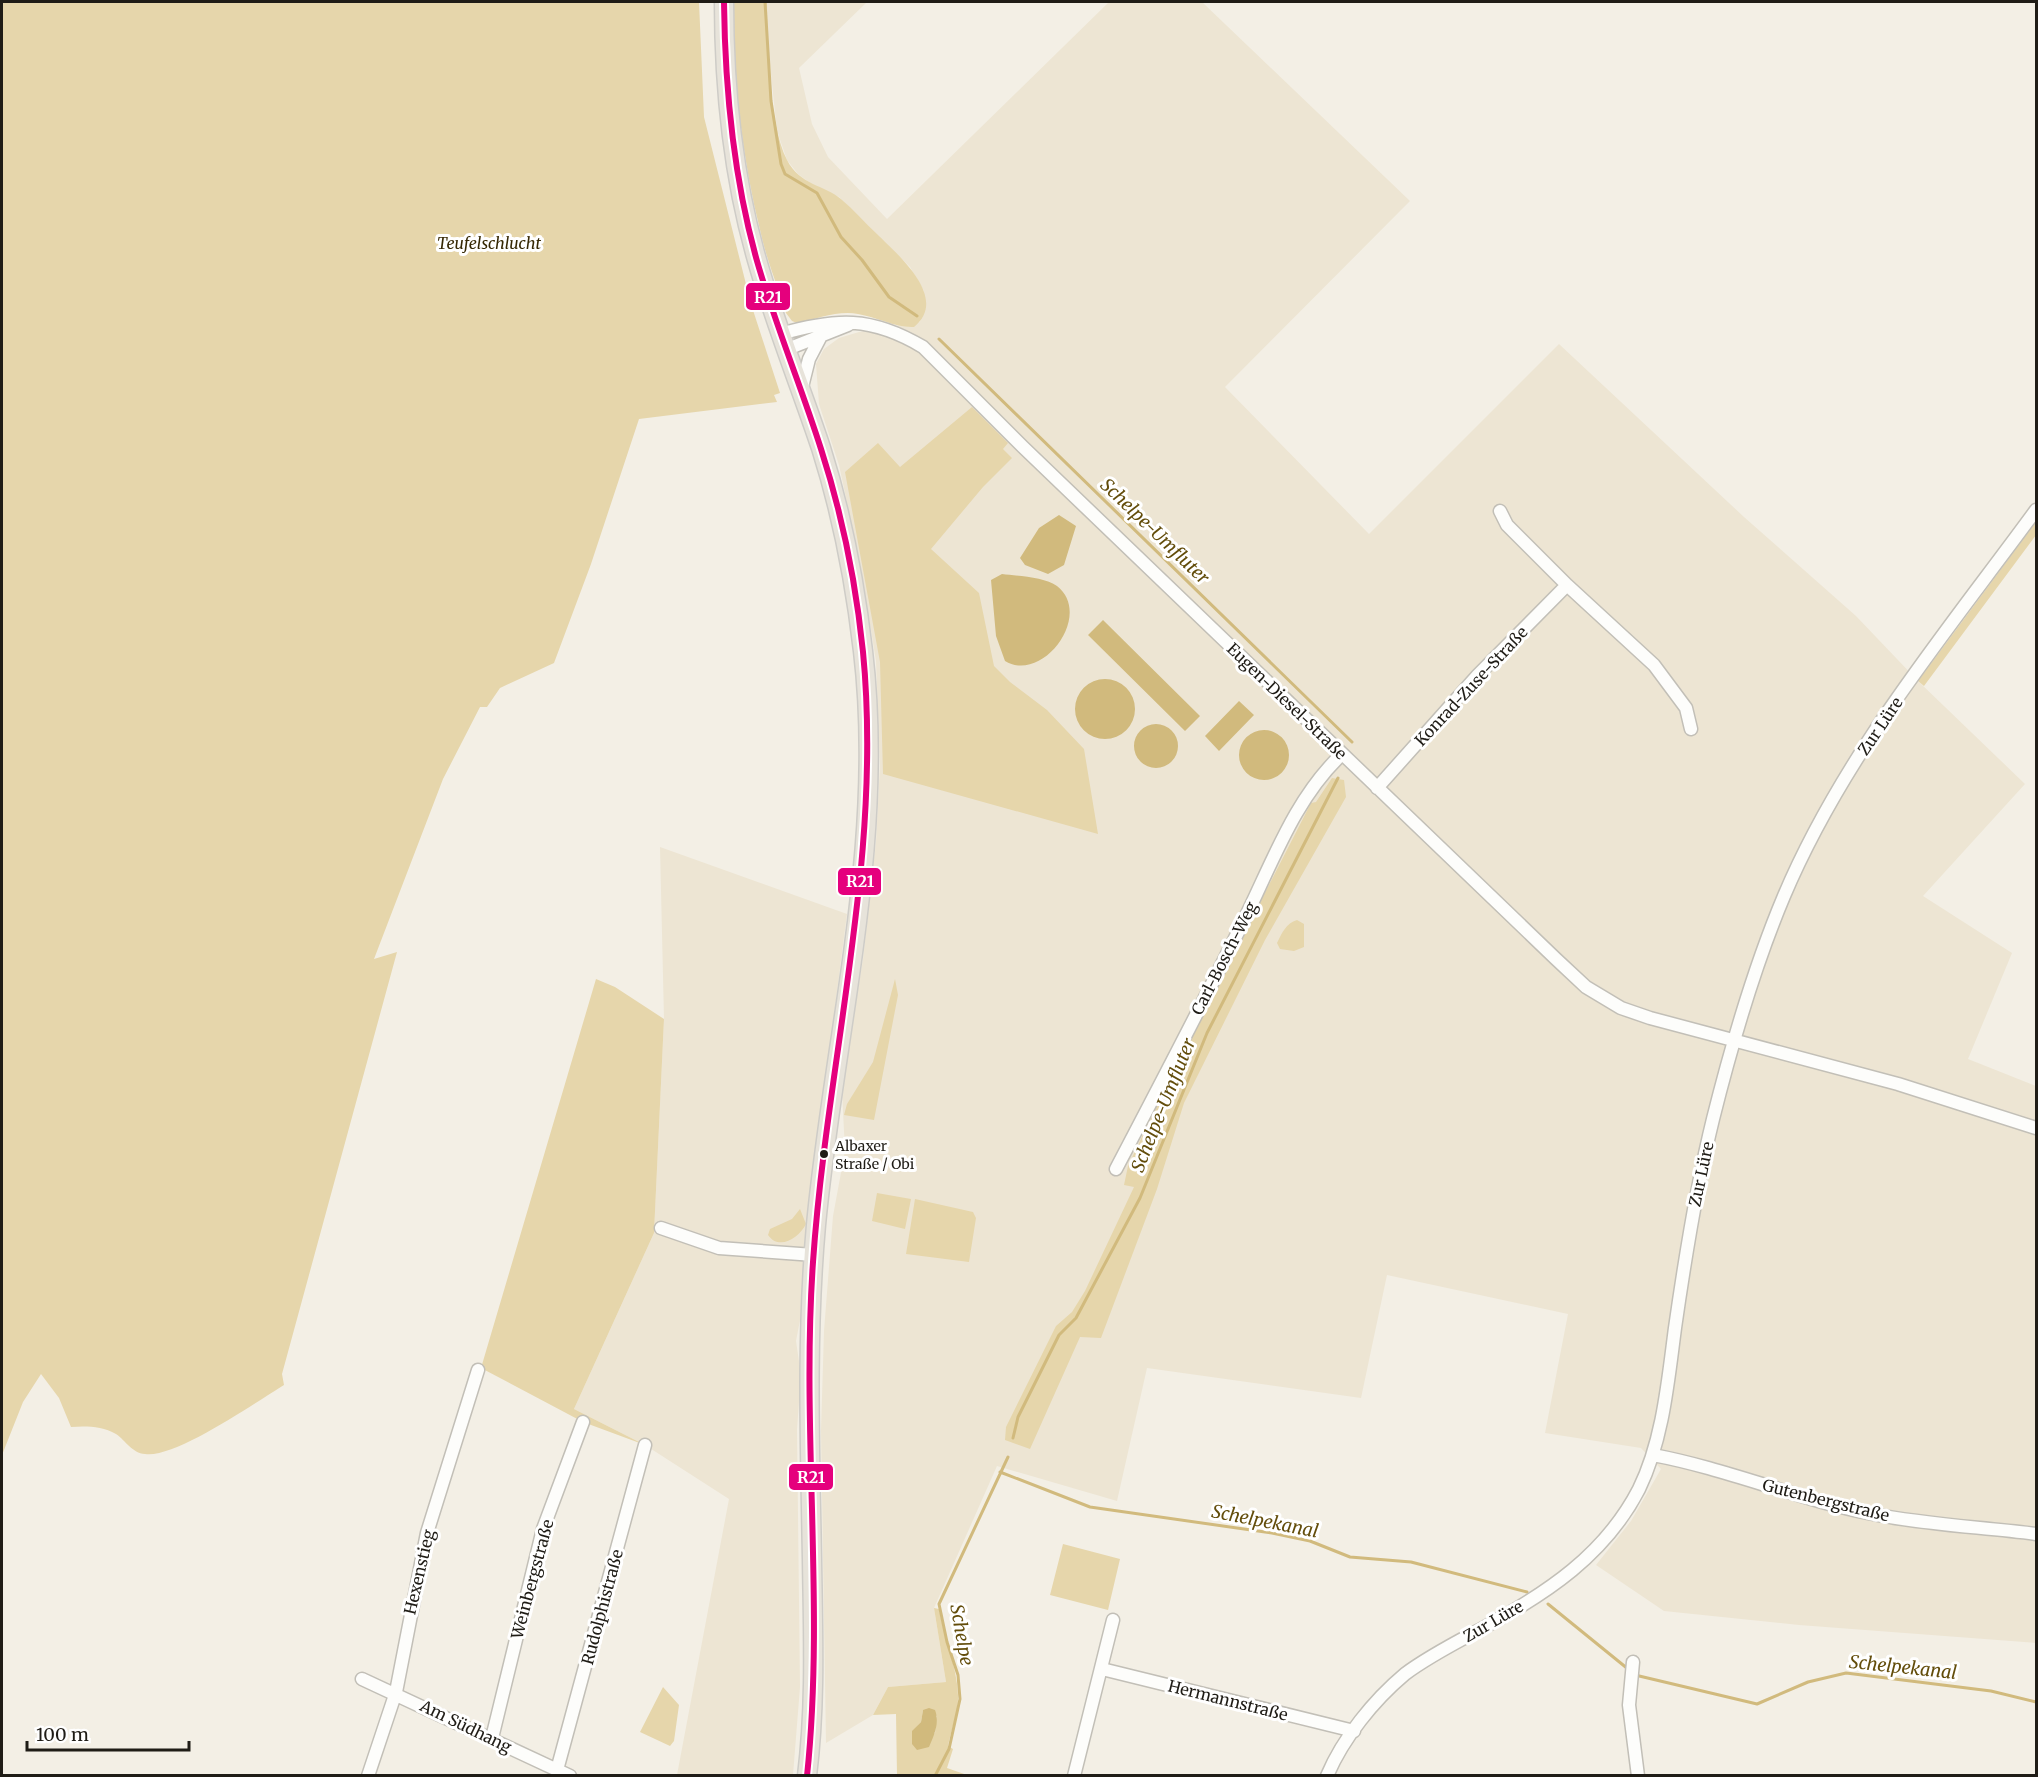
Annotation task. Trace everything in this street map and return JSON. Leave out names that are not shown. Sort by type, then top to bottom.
[{"type":"main road","points":[[724,2],[726,82],[739,179],[757,261],[833,490],[852,573],[864,658],[869,744],[863,873],[830,1110],[814,1255],[809,1412],[813,1681],[807,1776]]},
{"type":"street","name":"Eugen-Diesel-Straße","points":[[782,342],[838,321],[864,322],[897,331],[923,347],[1377,788],[1586,987],[1621,1008],[1733,1042]]},
{"type":"street","points":[[782,342],[821,336],[864,322]]},
{"type":"street","points":[[802,394],[809,359],[821,336]]},
{"type":"street","name":"Zur Lüre","points":[[1327,1776],[1369,1711],[1406,1674],[1541,1593],[1585,1562],[1621,1520],[1653,1455],[1671,1364],[1694,1202],[1733,1042],[1759,960],[1785,894],[1824,816],[1913,676],[2037,510]]},
{"type":"street","points":[[1500,511],[1507,525],[1567,585],[1654,665],[1686,708],[1691,729]]},
{"type":"street","name":"Konrad-Zuse-Straße","points":[[1377,788],[1477,676],[1567,585]]},
{"type":"street","name":"Carl-Bosch-Weg","points":[[1116,1169],[1244,921],[1290,824],[1317,781],[1342,754]]},
{"type":"street","points":[[1733,1042],[1898,1084],[2037,1128]]},
{"type":"street","points":[[661,1228],[719,1248],[814,1255]]},
{"type":"street","name":"Hexenstieg","points":[[369,1776],[396,1692],[427,1533],[478,1370]]},
{"type":"street","name":"Weinbergstraße","points":[[492,1738],[543,1528],[583,1422]]},
{"type":"street","name":"Rudolphistraße","points":[[557,1770],[645,1445]]},
{"type":"street","name":"Gutenbergstraße","points":[[1653,1455],[1685,1461],[1777,1489],[1873,1514],[2037,1534]]},
{"type":"street","points":[[1074,1776],[1113,1620]]},
{"type":"street","points":[[1633,1662],[1629,1705],[1638,1776]]},
{"type":"street","name":"Hermannstraße","points":[[1102,1669],[1354,1731]]},
{"type":"street","name":"Am Südhang","points":[[362,1679],[396,1692],[570,1776]]},
{"type":"shaded area","points":[[767,2],[867,2],[799,68],[812,124],[828,157],[887,219],[1109,2],[1202,2],[1410,201],[1225,387],[1369,534],[1559,344],[1744,517],[1856,616],[1918,681],[2025,784],[1923,896],[2012,953],[1968,1059],[2036,1086],[2036,1643],[1799,1625],[1664,1611],[1596,1565],[1631,1521],[1661,1469],[1641,1448],[1545,1433],[1568,1314],[1387,1275],[1361,1398],[1147,1368],[1117,1501],[997,1466],[934,1608],[946,1682],[888,1687],[873,1715],[826,1743],[821,1430],[824,1331],[833,1216],[845,1151],[842,1091],[863,959],[876,842],[880,765],[876,661],[860,563],[839,465],[819,404],[816,364],[824,349],[839,338],[859,332],[920,322],[924,291],[910,267],[839,197],[818,189],[798,174],[787,160],[777,131],[768,46]]},
{"type":"shaded area","points":[[1059,515],[1076,526],[1064,565],[1048,574],[1025,565],[1020,558],[1039,528]]},
{"type":"shaded area","points":[[1002,574],[1031,577],[1052,583],[1067,598],[1070,613],[1067,629],[1059,643],[1047,655],[1034,663],[1019,666],[1005,661],[996,636],[991,580]]},
{"type":"shaded area","points":[[1103,620],[1200,716],[1185,731],[1088,635]]},
{"type":"shaded area","points":[[1099,679],[1111,679],[1127,687],[1133,697],[1135,709],[1133,721],[1127,731],[1111,739],[1099,739],[1083,731],[1075,715],[1075,703],[1083,687]]},
{"type":"shaded area","points":[[1239,701],[1254,715],[1219,751],[1205,736]]},
{"type":"shaded area","points":[[1156,724],[1172,730],[1178,746],[1172,762],[1156,768],[1140,762],[1134,746],[1140,730]]},
{"type":"shaded area","points":[[1264,730],[1278,734],[1285,741],[1289,755],[1285,769],[1278,776],[1264,780],[1250,776],[1243,769],[1239,755],[1243,741],[1250,734]]},
{"type":"shaded area","points":[[660,847],[847,914],[809,1209],[801,1315],[796,1341],[801,1375],[797,1429],[800,1687],[793,1775],[677,1775],[729,1499],[645,1445],[574,1409],[654,1233],[664,1019]]},
{"type":"shaded area","points":[[929,1708],[935,1710],[936,1729],[929,1747],[917,1750],[912,1744],[912,1731],[921,1722],[923,1710]]},
{"type":"green space","name":"Teufelschlucht","points":[[2,2],[699,2],[704,117],[751,304],[780,393],[774,395],[777,402],[639,419],[591,564],[554,663],[500,688],[487,707],[480,707],[443,779],[374,959],[397,952],[282,1374],[284,1385],[195,1439],[158,1453],[140,1453],[116,1434],[105,1429],[71,1427],[59,1398],[41,1374],[23,1402],[2,1455]]},
{"type":"green space","points":[[733,2],[767,2],[773,104],[776,125],[787,160],[805,180],[841,199],[907,265],[923,290],[926,303],[924,315],[914,327],[900,326],[851,313],[835,314],[797,323],[792,321],[786,313],[763,244],[744,148],[737,90]]},
{"type":"green space","points":[[972,407],[1008,443],[1003,449],[1012,458],[983,487],[931,549],[979,593],[994,666],[1010,682],[1047,710],[1084,749],[1098,834],[883,774],[880,662],[845,472],[878,443],[900,467]]},
{"type":"green space","points":[[2036,522],[2036,535],[1924,686],[1918,681]]},
{"type":"green space","points":[[1332,778],[1344,780],[1346,797],[1265,940],[1184,1103],[1157,1189],[1101,1338],[1080,1337],[1030,1449],[1005,1440],[1006,1427],[1056,1326],[1072,1312],[1085,1291],[1134,1187],[1124,1185],[1128,1166],[1171,1076],[1311,803],[1316,802]]},
{"type":"green space","points":[[1297,920],[1304,924],[1304,947],[1294,951],[1280,949],[1277,943],[1283,932],[1290,923]]},
{"type":"green space","points":[[596,979],[615,987],[664,1019],[654,1233],[574,1409],[645,1445],[583,1422],[481,1368]]},
{"type":"green space","points":[[895,979],[898,995],[874,1120],[844,1115],[847,1104],[873,1062]]},
{"type":"green space","points":[[877,1193],[911,1199],[905,1229],[872,1221]]},
{"type":"green space","points":[[915,1199],[973,1212],[976,1218],[969,1262],[906,1254]]},
{"type":"green space","points":[[800,1209],[806,1224],[799,1234],[783,1242],[773,1240],[768,1235],[770,1229],[792,1219]]},
{"type":"green space","points":[[1063,1544],[1120,1559],[1108,1610],[1050,1595]]},
{"type":"green space","points":[[934,1608],[939,1609],[955,1673],[958,1695],[948,1746],[953,1749],[947,1768],[967,1775],[897,1775],[896,1714],[873,1715],[888,1687],[946,1682]],"holes":[[[923,1710],[937,1716],[935,1733],[912,1744],[913,1731],[921,1722]]]},
{"type":"green space","points":[[663,1687],[679,1705],[674,1741],[670,1746],[640,1732]]},
{"type":"waterway","name":"Schelpe-Umfluter","points":[[765,2],[771,101],[781,164],[785,174],[817,193],[841,237],[862,260],[889,297],[917,316]]},
{"type":"waterway","name":"Schelpe-Umfluter","points":[[939,339],[1352,742]]},
{"type":"waterway","name":"Schelpe-Umfluter","points":[[1013,1438],[1018,1417],[1059,1335],[1076,1318],[1140,1198],[1207,1033],[1338,778]]},
{"type":"waterway","name":"Schelpe","points":[[935,1776],[949,1749],[960,1699],[958,1675],[947,1642],[939,1604],[1008,1457]]},
{"type":"waterway","name":"Schelpekanal","points":[[1000,1472],[1090,1507],[1272,1533],[1310,1541],[1350,1557],[1411,1562],[1527,1592]]},
{"type":"waterway","name":"Schelpekanal","points":[[1548,1604],[1628,1669]]},
{"type":"waterway","name":"Schelpekanal","points":[[1635,1675],[1757,1704],[1808,1682],[1846,1673],[1991,1691],[2036,1702]]},
{"type":"transit line","name":"R21","points":[[724,2],[726,68],[732,133],[742,197],[764,285],[821,449],[842,524],[860,626],[867,729],[866,805],[860,881],[820,1185],[813,1262],[810,1390],[814,1648],[807,1776]]},
{"type":"place","name":"Albaxer Straße / Obi","points":[[824,1154]]}]
